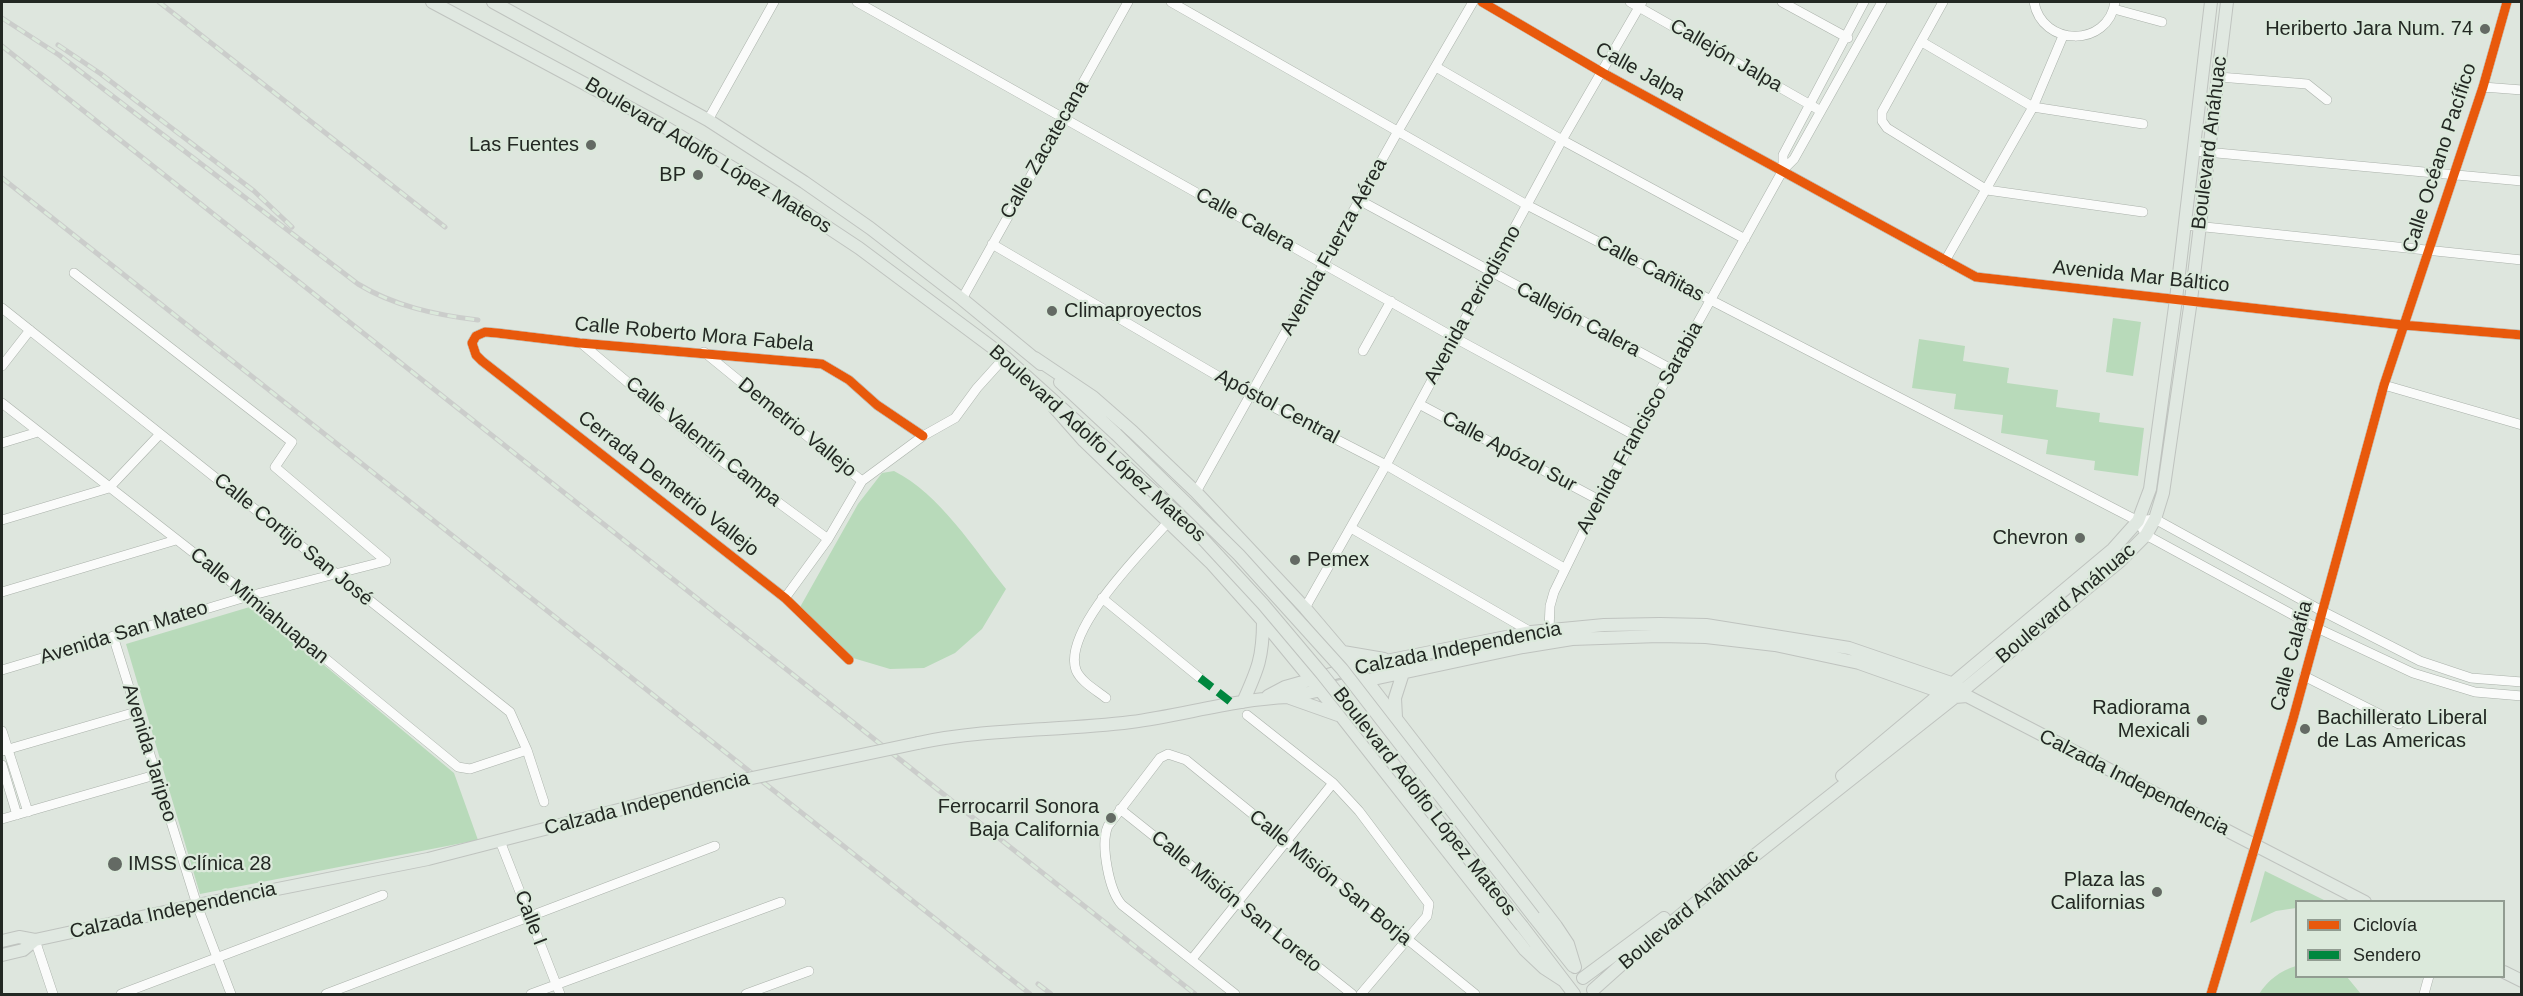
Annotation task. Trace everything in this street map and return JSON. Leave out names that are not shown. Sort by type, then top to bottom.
[{"type":"main road","name":"Boulevard Adolfo López Mateos","points":[[432,2],[608,94],[794,204],[859,248],[1038,384],[1190,525],[1263,604],[1574,994]]},
{"type":"main road","name":"Boulevard Adolfo López Mateos","points":[[493,2],[708,120],[861,222],[962,298],[1035,358],[1239,555],[1342,669],[1595,992]]},
{"type":"main road","name":"Boulevard Anáhuac","points":[[1595,992],[1630,956],[1962,694],[2120,561],[2146,535],[2155,519],[2163,493],[2191,300],[2199,226],[2201,152],[2211,2]]},
{"type":"main road","name":"Boulevard Anáhuac","points":[[1579,973],[1656,925],[1810,802],[2113,549],[2138,521],[2150,489],[2186,225],[2219,77],[2227,2]]},
{"type":"main road","points":[[1035,358],[1093,396],[1133,432],[1196,492],[1305,608],[1356,667],[1556,926],[1568,944],[1579,973]]},
{"type":"main road","points":[[1038,384],[1066,423],[1212,564],[1263,621],[1341,716],[1525,950],[1544,968],[1564,981]]},
{"type":"main road","points":[[1243,702],[1260,664],[1263,649],[1263,621]]},
{"type":"main road","name":"Calzada Independencia","points":[[1264,698],[1285,687],[1356,667],[1531,632],[1604,625],[1706,625],[1850,648],[1962,694],[2361,900]]},
{"type":"main road","name":"Calzada Independencia","points":[[2,940],[20,937],[35,940],[197,904],[428,859],[700,789],[949,736],[1133,722],[1264,698],[1288,697],[1320,691],[1523,646],[1572,639],[1694,637],[1775,645],[1859,663],[1947,687]]},
{"type":"main road","points":[[1343,652],[1391,660]]},
{"type":"main road","points":[[1397,721],[1394,703],[1403,673]]},
{"type":"main road","points":[[1288,697],[1341,716]]},
{"type":"main road","name":"Calzada Independencia","points":[[2,955],[23,950],[35,940]]},
{"type":"main road","points":[[2505,972],[2522,981]]},
{"type":"street","points":[[708,120],[774,2]]},
{"type":"street","name":"Calle Calera","points":[[856,2],[1455,338],[1634,435]]},
{"type":"street","name":"Calle Zacatecana","points":[[962,298],[1128,2]]},
{"type":"street","name":"Calle Cañitas","points":[[1171,2],[1527,205],[2138,521]]},
{"type":"street","name":"Avenida Fuerza Aérea","points":[[1196,492],[1252,396],[1398,131],[1473,2]]},
{"type":"street","name":"Calle Jalpa","points":[[1482,2],[1603,73],[1784,170]]},
{"type":"street","points":[[1782,2],[1858,44]]},
{"type":"street","name":"Avenida Francisco Sarabia","points":[[1784,170],[1783,155],[1864,2]]},
{"type":"street","name":"Avenida Francisco Sarabia","points":[[1549,630],[1550,606],[1564,568],[1599,500],[1784,170],[1794,159],[1882,2]]},
{"type":"street","points":[[1943,2],[1882,112],[1882,121],[1887,128],[1987,190],[2143,212]]},
{"type":"street","points":[[2034,2],[2042,21],[2051,30],[2063,36],[2076,38],[2088,35],[2104,25],[2114,5],[2162,22]]},
{"type":"street","name":"Calle Océano Pacífico","points":[[2403,325],[2483,87],[2507,2]]},
{"type":"street","name":"Avenida Periodismo","points":[[1305,608],[1492,273],[1562,140],[1603,73],[1637,3]]},
{"type":"street","name":"Callejón Jalpa","points":[[1637,3],[1821,111]]},
{"type":"street","points":[[1945,261],[2033,107],[2063,36]]},
{"type":"street","points":[[1922,42],[2033,107],[2143,124]]},
{"type":"street","points":[[1436,67],[1562,140],[1745,239]]},
{"type":"street","points":[[2219,77],[2307,84],[2326,100]]},
{"type":"street","points":[[2483,87],[2522,90]]},
{"type":"street","points":[[2201,152],[2522,181]]},
{"type":"street","name":"Avenida Mar Báltico","points":[[1784,170],[1976,277],[2403,325],[2522,335]]},
{"type":"street","name":"Callejón Calera","points":[[1359,200],[1671,369]]},
{"type":"street","points":[[2186,225],[2522,260]]},
{"type":"street","name":"Apóstol Central","points":[[992,244],[1252,396],[1386,465],[1564,568]]},
{"type":"street","name":"Avenida San Mateo","points":[[2,670],[249,597],[386,561],[275,467],[292,442],[74,273]]},
{"type":"street","points":[[1363,351],[1391,301]]},
{"type":"street","name":"Calle Cortijo San José","points":[[2,308],[510,712],[528,750],[544,802]]},
{"type":"street","name":"Calle Calafia","points":[[2211,994],[2256,846],[2384,385],[2403,325]]},
{"type":"street","points":[[2,366],[30,330]]},
{"type":"street","name":"Calle Roberto Mora Fabela","points":[[476,336],[485,332],[580,343],[822,364],[849,380],[878,405],[923,436]]},
{"type":"street","name":"Cerrada Demetrio Vallejo","points":[[476,336],[472,343],[473,350],[482,361],[785,598],[849,660]]},
{"type":"street","name":"Calle Valentín Campa","points":[[580,343],[715,456],[828,539]]},
{"type":"street","name":"Demetrio Vallejo","points":[[704,352],[862,480]]},
{"type":"street","name":"Demetrio Vallejo","points":[[785,598],[828,539],[862,480],[923,436],[955,418],[976,388],[1005,357]]},
{"type":"street","points":[[2384,385],[2522,425]]},
{"type":"street","name":"Calle Mimiahuapan","points":[[2,403],[249,597],[458,766],[470,770],[528,750]]},
{"type":"street","name":"Calle Apózol Sur","points":[[1419,404],[1599,500]]},
{"type":"street","points":[[2,443],[38,432]]},
{"type":"street","points":[[2,520],[109,488],[160,434]]},
{"type":"street","points":[[2522,682],[2471,678],[2420,661],[2322,611],[2155,519],[2138,521],[2146,535],[2317,628],[2413,673],[2475,692],[2522,696]]},
{"type":"street","points":[[1106,698],[1083,680],[1077,672],[1074,659],[1086,622],[1102,598],[1169,521]]},
{"type":"street","points":[[1351,528],[1531,632]]},
{"type":"street","points":[[2,592],[176,540]]},
{"type":"street","points":[[1102,598],[1200,678]]},
{"type":"street","name":"Avenida Jaripeo","points":[[113,636],[197,904],[231,994]]},
{"type":"street","points":[[2304,676],[2399,724]]},
{"type":"street","points":[[4,750],[136,712]]},
{"type":"street","points":[[1247,715],[1334,783],[1359,811],[1427,900],[1430,909],[1427,916],[1360,994]]},
{"type":"street","points":[[2,731],[4,750],[28,812]]},
{"type":"street","name":"Calle Misión San Borja","points":[[1120,809],[1160,758],[1173,754],[1186,760],[1475,994]]},
{"type":"street","points":[[2,765],[17,815]]},
{"type":"street","points":[[2,819],[155,775]]},
{"type":"street","points":[[1192,959],[1334,783]]},
{"type":"street","points":[[1120,809],[1106,831],[1109,880],[1117,900],[1235,994]]},
{"type":"street","name":"Calle Misión San Loreto","points":[[1120,809],[1352,994]]},
{"type":"street","name":"Calle I","points":[[500,841],[558,990]]},
{"type":"street","points":[[326,994],[715,846]]},
{"type":"street","points":[[121,994],[383,895]]},
{"type":"street","points":[[531,994],[558,990],[781,902]]},
{"type":"street","points":[[35,940],[53,994]]},
{"type":"street","points":[[746,994],[810,971]]},
{"type":"street","points":[[2424,994],[2428,978]]},
{"type":"green space","points":[[2113,318],[2141,322],[2133,376],[2106,372]]},
{"type":"green space","points":[[1919,339],[1965,346],[1963,361],[2009,368],[2007,383],[2058,390],[2056,407],[2100,413],[2099,422],[2144,428],[2138,476],[2094,470],[2095,461],[2046,454],[2048,440],[2001,433],[2003,415],[1954,409],[1956,394],[1912,388]]},
{"type":"green space","points":[[894,471],[911,481],[941,508],[969,540],[1006,589],[982,629],[955,653],[924,668],[890,669],[853,658],[799,609],[858,504],[882,473]]},
{"type":"green space","points":[[253,606],[454,773],[478,840],[200,894],[126,644]]},
{"type":"green space","points":[[2265,871],[2324,900],[2295,900],[2295,908],[2276,911],[2250,923]]},
{"type":"green space","points":[[2295,966],[2295,978],[2348,978],[2361,994],[2259,994],[2266,984]]},
{"type":"railway","points":[[159,2],[445,227]]},
{"type":"railway","points":[[2,18],[59,55],[358,284],[401,304],[478,320]]},
{"type":"railway","points":[[58,45],[101,74],[254,191],[292,227]]},
{"type":"railway","points":[[2,46],[1195,994]]},
{"type":"railway","points":[[2,178],[1030,994]]},
{"type":"railway","points":[[1038,984],[1051,994]]},
{"type":"marked path","points":[[1200,678],[1232,703]]},
{"type":"cycle path","points":[[1482,2],[1603,73],[1976,277],[2403,325],[2522,335]]},
{"type":"cycle path","points":[[2211,994],[2293,719],[2384,385],[2483,87],[2507,2]]},
{"type":"cycle path","points":[[849,660],[785,598],[482,361],[476,355],[472,343],[476,336],[485,332],[580,343],[822,364],[849,380],[877,405],[923,436]]},
{"type":"place","name":"Heriberto Jara Num. 74","points":[[2485,29]]},
{"type":"place","name":"Las Fuentes","points":[[591,145]]},
{"type":"place","name":"BP","points":[[698,175]]},
{"type":"place","name":"Climaproyectos","points":[[1052,311]]},
{"type":"place","name":"Chevron","points":[[2080,538]]},
{"type":"place","name":"Pemex","points":[[1295,560]]},
{"type":"place","name":"Radiorama Mexicali","points":[[2202,720]]},
{"type":"place","name":"Bachillerato Liberal de Las Americas","points":[[2305,729]]},
{"type":"place","name":"Ferrocarril Sonora Baja California","points":[[1111,818]]},
{"type":"place","name":"IMSS Clínica 28","points":[[115,864]]},
{"type":"place","name":"Plaza las Californias","points":[[2157,892]]}]
